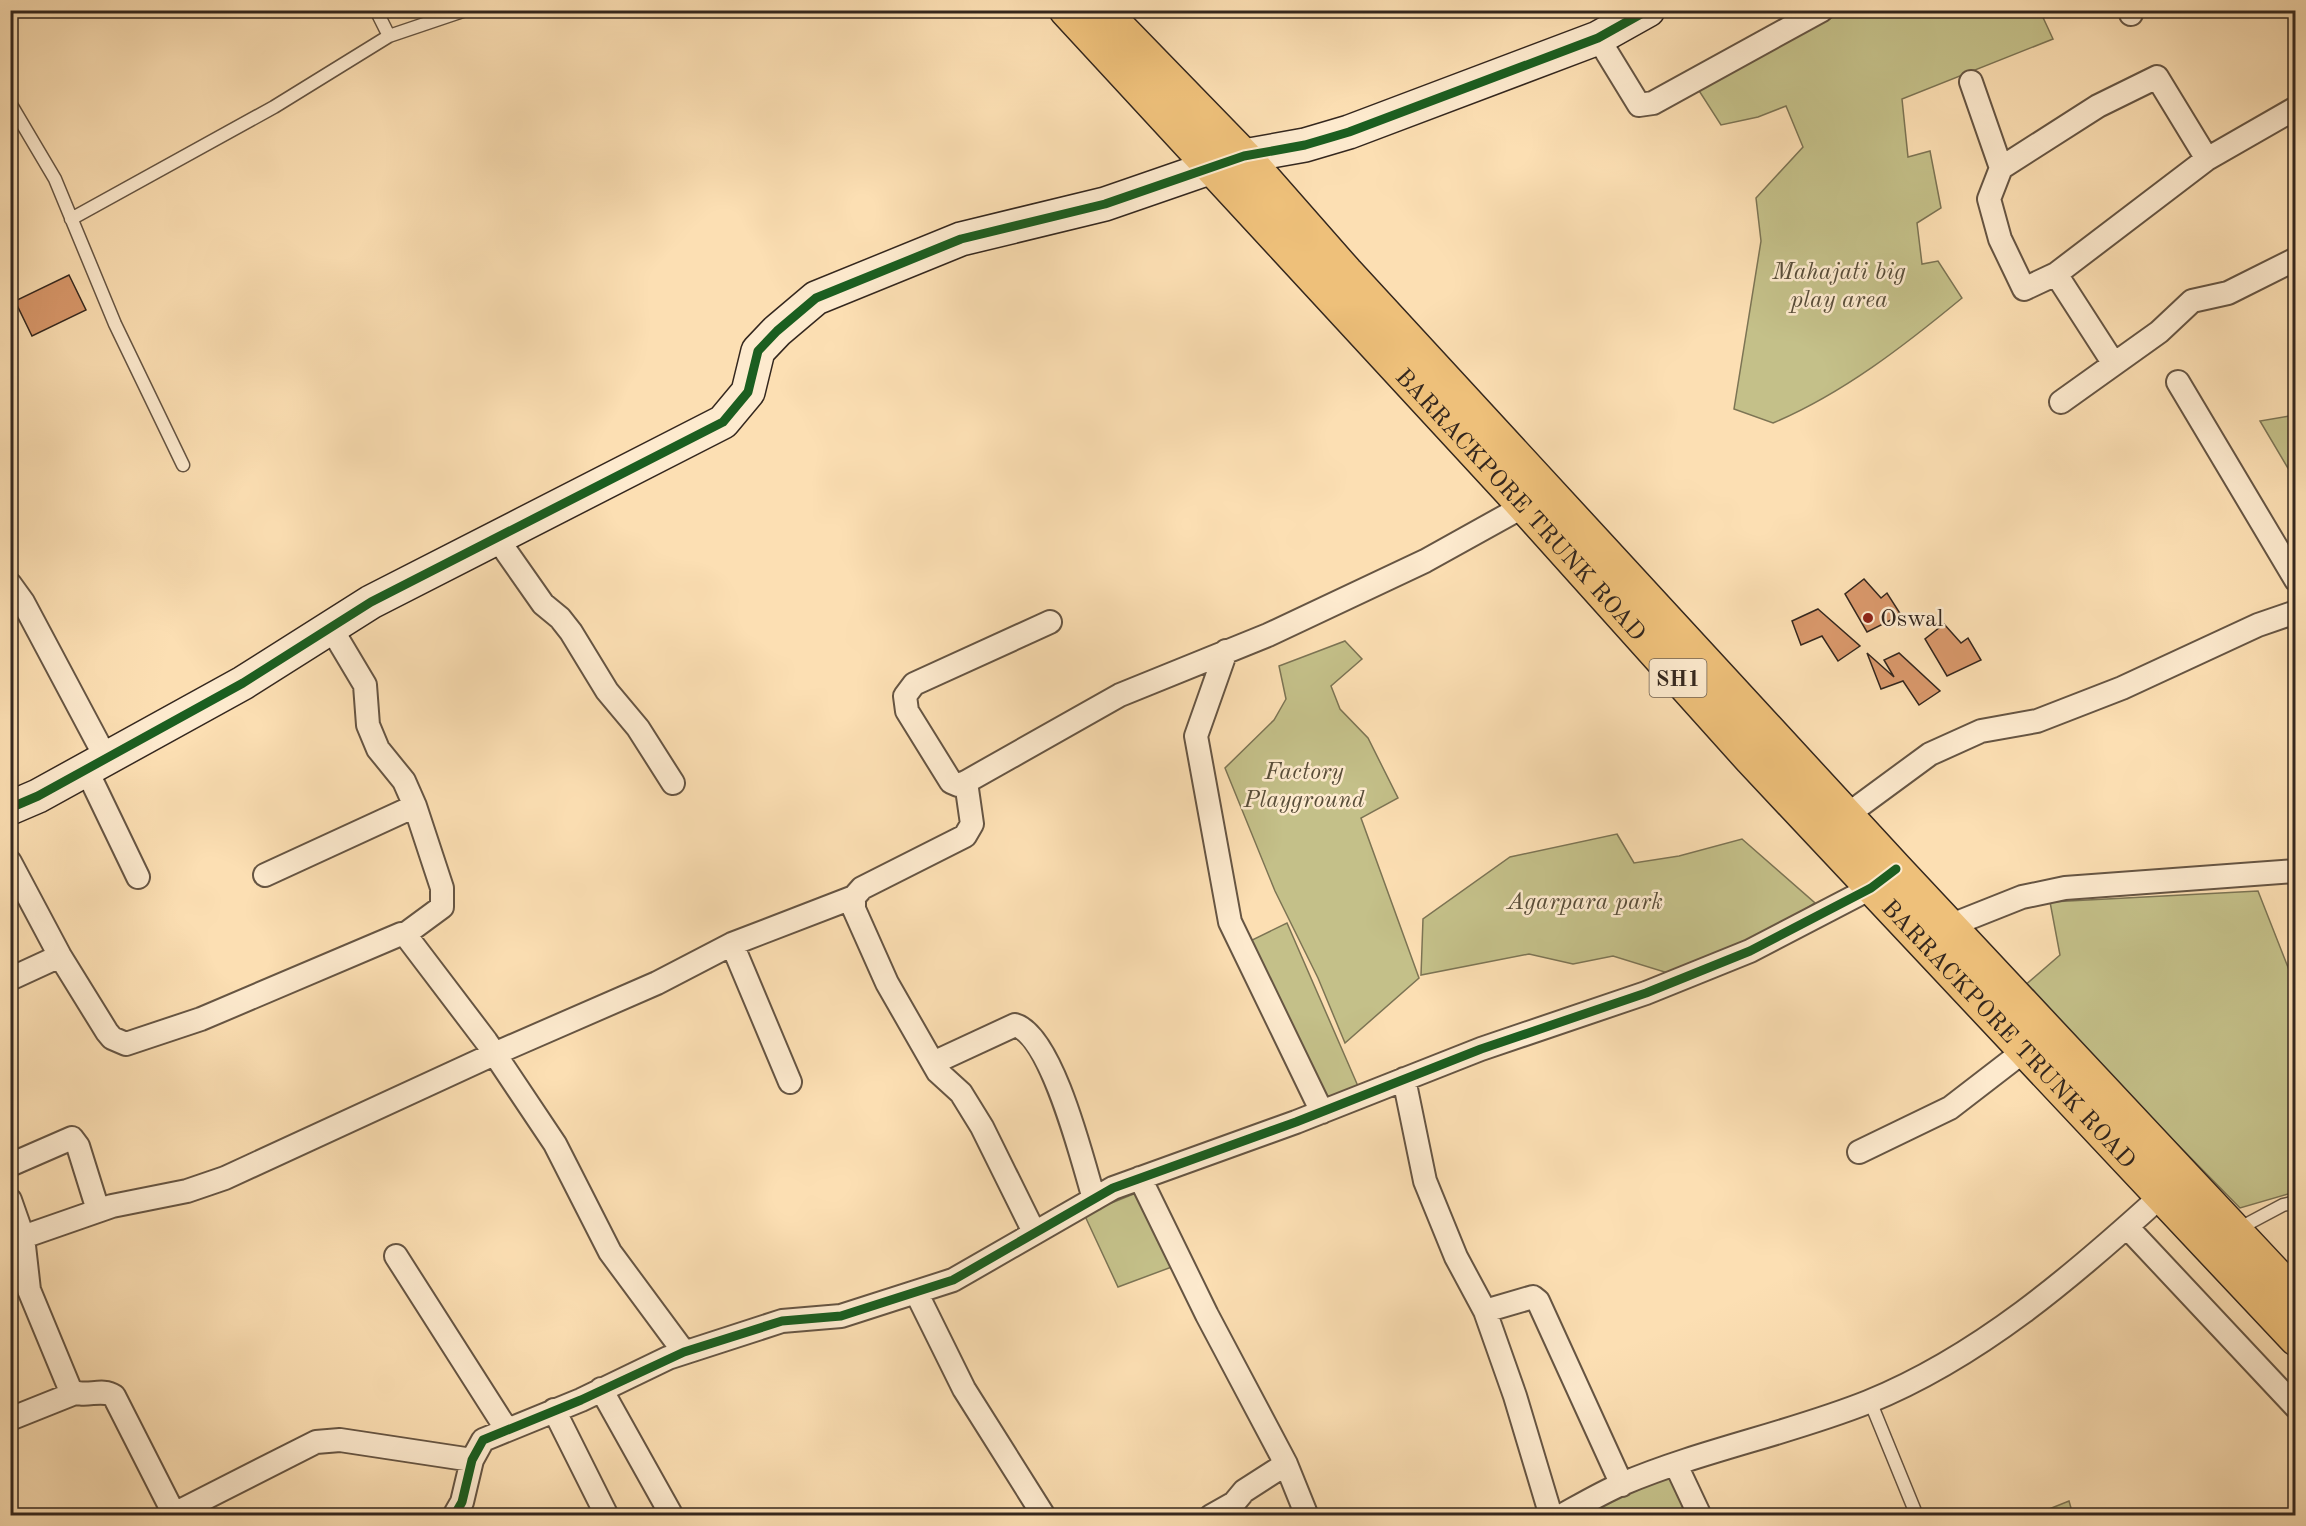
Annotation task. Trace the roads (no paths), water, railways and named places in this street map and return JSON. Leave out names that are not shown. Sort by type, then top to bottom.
[{"type":"main road","name":"BARRACKPORE TRUNK ROAD","points":[[1066,10],[1524,506],[1751,759],[1883,878],[1949,926],[2235,1231],[2278,1292],[2295,1339]]},
{"type":"main road","name":"BARRACKPORE TRUNK ROAD","points":[[1102,10],[1244,156],[1354,281],[1847,815],[1883,878],[2024,1051],[2161,1196],[2278,1292]]},
{"type":"street","points":[[10,808],[96,764],[243,683],[371,602],[723,422],[748,392],[758,351],[777,331],[816,298],[960,239],[1105,204],[1244,156],[1305,145],[1349,132],[1598,38],[1648,10]]},
{"type":"street","points":[[1598,38],[1639,105],[1653,103],[1822,10]]},
{"type":"street","points":[[2207,159],[2157,77],[2098,106],[2001,168],[1989,200],[2000,239],[2024,289],[2056,274],[2207,159],[2295,108]]},
{"type":"street","points":[[1971,82],[2001,168]]},
{"type":"street","points":[[2061,402],[2159,332],[2192,301],[2228,293],[2295,259]]},
{"type":"street","points":[[2056,274],[2114,364]]},
{"type":"street","points":[[2178,382],[2295,580]]},
{"type":"street","points":[[1050,622],[914,684],[905,696],[907,711],[951,782],[958,785],[966,782],[1120,695],[1268,635],[1425,561],[1524,506]]},
{"type":"street","points":[[496,537],[543,604],[560,618],[571,632],[607,691],[638,728],[673,783]]},
{"type":"street","points":[[10,584],[23,602],[96,764],[138,877]]},
{"type":"street","points":[[1847,815],[1930,754],[1981,731],[2037,721],[2122,688],[2258,625],[2295,612]]},
{"type":"street","points":[[10,862],[60,956],[107,1032],[112,1038],[126,1044],[201,1019],[404,935],[442,907],[442,888],[416,806],[404,781],[378,749],[368,724],[365,685],[331,628]]},
{"type":"street","points":[[1226,651],[1196,736],[1230,922],[1322,1112]]},
{"type":"street","points":[[23,1237],[98,1210],[187,1191],[225,1178],[494,1054],[657,983],[732,944],[854,897],[862,888],[964,836],[972,824],[966,782]]},
{"type":"street","points":[[266,875],[416,806]]},
{"type":"street","points":[[1949,926],[2022,897],[2065,888],[2295,871]]},
{"type":"street","points":[[454,1515],[462,1502],[472,1460],[483,1440],[684,1352],[783,1321],[841,1316],[953,1280],[1094,1199],[1140,1178],[1322,1112],[1481,1049],[1646,993],[1750,951],[1883,878]]},
{"type":"street","points":[[854,897],[854,909],[887,983],[938,1072],[961,1093],[982,1127],[1034,1232]]},
{"type":"street","points":[[404,935],[416,945],[555,1144],[610,1252],[684,1352]]},
{"type":"street","points":[[732,944],[790,1082]]},
{"type":"street","points":[[10,979],[60,956]]},
{"type":"street","points":[[933,1063],[1015,1025],[1033,1035],[1043,1052],[1065,1106],[1094,1199]]},
{"type":"street","points":[[1859,1152],[1950,1108],[2024,1051]]},
{"type":"street","points":[[1404,1079],[1425,1181],[1456,1257],[1485,1311],[1515,1396],[1551,1515]]},
{"type":"street","points":[[10,1165],[72,1138],[78,1146],[98,1210]]},
{"type":"street","points":[[1140,1178],[1207,1315],[1286,1464],[1307,1515]]},
{"type":"street","points":[[1561,1515],[1622,1485],[1676,1465],[1789,1431],[1870,1401],[1934,1369],[2002,1329],[2127,1227],[2161,1196]]},
{"type":"street","points":[[10,1200],[23,1237],[29,1290],[70,1389],[75,1393]]},
{"type":"street","points":[[2127,1227],[2295,1407]]},
{"type":"street","points":[[396,1256],[507,1430]]},
{"type":"street","points":[[916,1292],[964,1389],[1044,1515]]},
{"type":"street","points":[[1485,1311],[1525,1298],[1533,1297],[1538,1301],[1622,1485]]},
{"type":"street","points":[[601,1389],[672,1515]]},
{"type":"street","points":[[10,1419],[75,1393],[108,1393],[114,1396],[172,1515],[316,1442],[340,1440],[472,1460]]},
{"type":"street","points":[[554,1410],[607,1515]]},
{"type":"street","points":[[1211,1515],[1234,1503],[1244,1491],[1286,1464]]},
{"type":"street","points":[[1676,1465],[1700,1515]]},
{"type":"lane","points":[[376,10],[389,36]]},
{"type":"lane","points":[[71,219],[274,107],[389,36],[466,10]]},
{"type":"lane","points":[[10,103],[55,179],[115,324],[183,465]]},
{"type":"lane","points":[[2235,1231],[2283,1205],[2295,1202]]},
{"type":"lane","points":[[1870,1401],[1917,1515]]},
{"type":"place","name":"Oswal","points":[[1868,618]]},
{"type":"park label","name":"Mahajati big play area","points":[[1839,285]]},
{"type":"park label","name":"Factory Playground","points":[[1304,785]]},
{"type":"park label","name":"Agarpara park","points":[[1585,901]]}]
